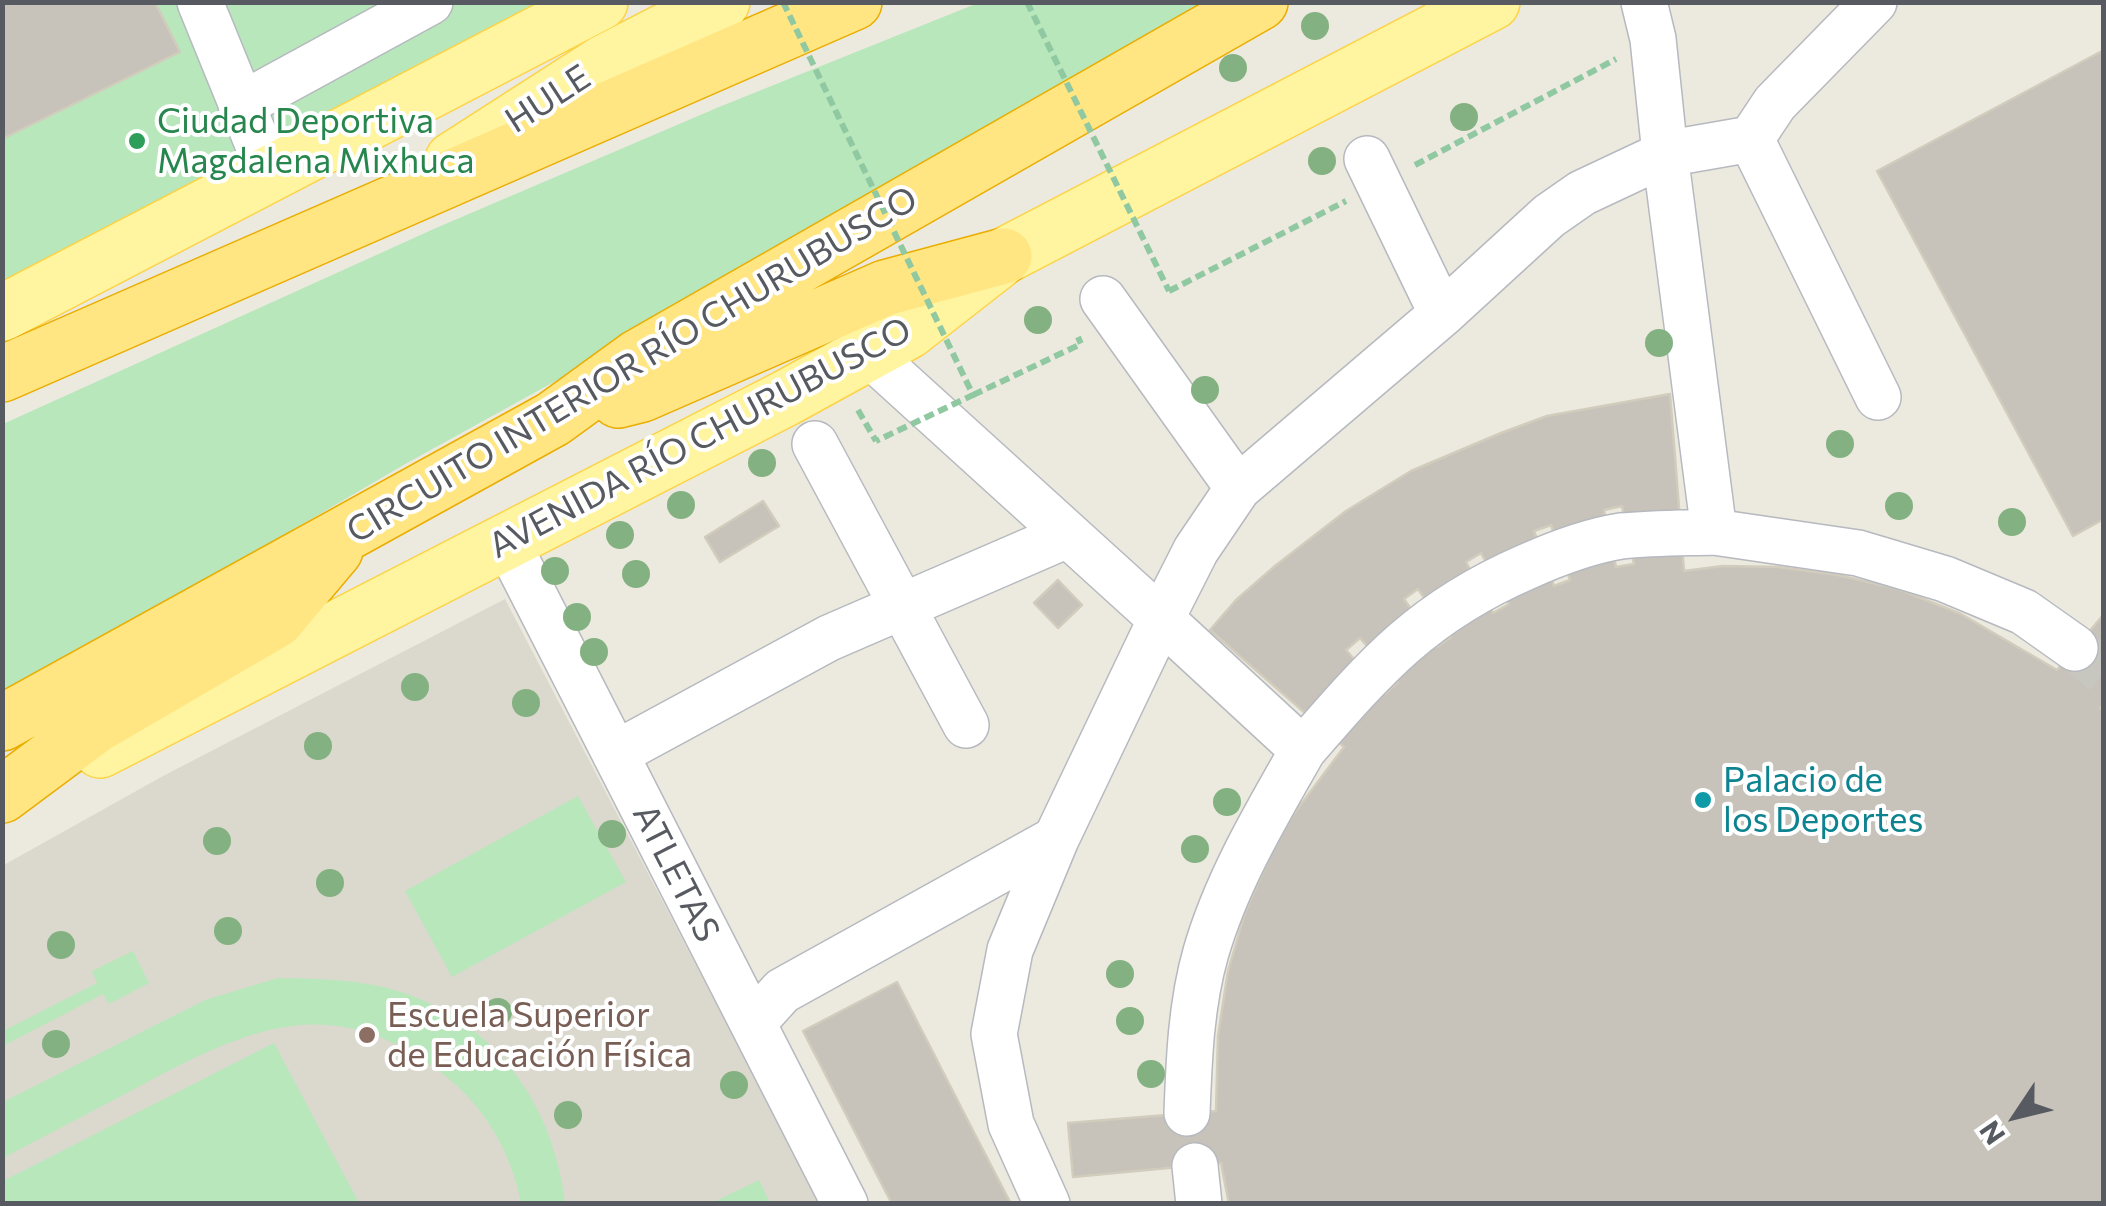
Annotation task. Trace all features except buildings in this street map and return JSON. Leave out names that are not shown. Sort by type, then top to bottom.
[{"type":"highway","points":[[2,374],[854,2]]},
{"type":"highway","name":"CIRCUITO INTERIOR RÍO CHURUBUSCO","points":[[2,723],[553,419],[637,358],[1260,2]]},
{"type":"highway","points":[[553,419],[642,394],[886,288],[1004,256]]},
{"type":"highway","points":[[2,797],[96,724],[276,620],[349,534]]},
{"type":"main road","name":"HULE","points":[[381,206],[604,63],[722,2]]},
{"type":"main road","name":"AVENIDA RÍO CHURUBUSCO","points":[[2,797],[507,542],[868,353],[908,330],[1004,256],[1492,2]]},
{"type":"main road","points":[[2,313],[279,171],[572,9]]},
{"type":"street","points":[[200,2],[259,148],[279,171]]},
{"type":"street","points":[[241,104],[430,2]]},
{"type":"street","points":[[1047,1204],[1011,1124],[994,1034],[1010,950],[1056,839],[1160,619],[1196,550],[1238,488],[1442,314],[1549,216],[1582,193],[1664,154],[1751,139],[1775,103],[1874,2]]},
{"type":"street","points":[[1649,21],[1714,532]]},
{"type":"street","points":[[1751,139],[1878,398]]},
{"type":"street","points":[[1374,171],[1442,314]]},
{"type":"street","points":[[1088,313],[1238,488]]},
{"type":"street","points":[[868,353],[1303,750]]},
{"type":"street","points":[[814,444],[966,725]]},
{"type":"street","points":[[1187,1113],[1191,1030],[1206,952],[1245,853],[1303,750],[1374,667],[1429,619],[1490,582],[1552,555],[1619,536],[1714,532],[1858,554],[1945,579],[2024,612],[2075,648]]},
{"type":"street","points":[[615,754],[828,638],[1067,535]]},
{"type":"street","name":"ATLETAS","points":[[507,542],[846,1204]]},
{"type":"street","points":[[754,1022],[782,991],[1056,839]]},
{"type":"path","points":[[783,2],[973,395]]},
{"type":"path","points":[[1027,2],[1169,291],[1286,234],[1374,171],[1649,21]]},
{"type":"path","points":[[876,441],[1081,344],[1088,313]]},
{"type":"shaded area","name":"Escuela Superior de Educación Física","points":[[505,599],[820,1203],[3,1203],[2,866],[163,776]]},
{"type":"green space","name":"Ciudad Deportiva Magdalena Mixhuca","points":[[3,3],[546,3],[3,282]]},
{"type":"green space","points":[[978,3],[1212,3],[3,699],[3,424],[436,228],[719,107]]},
{"type":"green space","points":[[578,796],[626,882],[452,977],[405,891]]},
{"type":"green space","points":[[133,951],[149,983],[109,1004],[103,994],[3,1046],[3,1031],[97,983],[92,971]]},
{"type":"green space","points":[[278,978],[371,984],[435,1006],[465,1024],[492,1047],[533,1102],[559,1167],[565,1203],[521,1203],[510,1165],[493,1130],[469,1098],[439,1071],[400,1046],[363,1031],[327,1025],[291,1026],[220,1047],[3,1158],[3,1102],[205,1000]]},
{"type":"green space","points":[[274,1043],[359,1203],[3,1203],[3,1181]]},
{"type":"green space","points":[[759,1180],[770,1203],[712,1203]]},
{"type":"tunnel","points":[[2075,648],[2104,673]]},
{"type":"place","name":"Ciudad Deportiva Magdalena Mixhuca","points":[[137,141]]},
{"type":"place","name":"Palacio de los Deportes","points":[[1703,800]]},
{"type":"place","name":"Escuela Superior de Educación Física","points":[[367,1035]]}]
